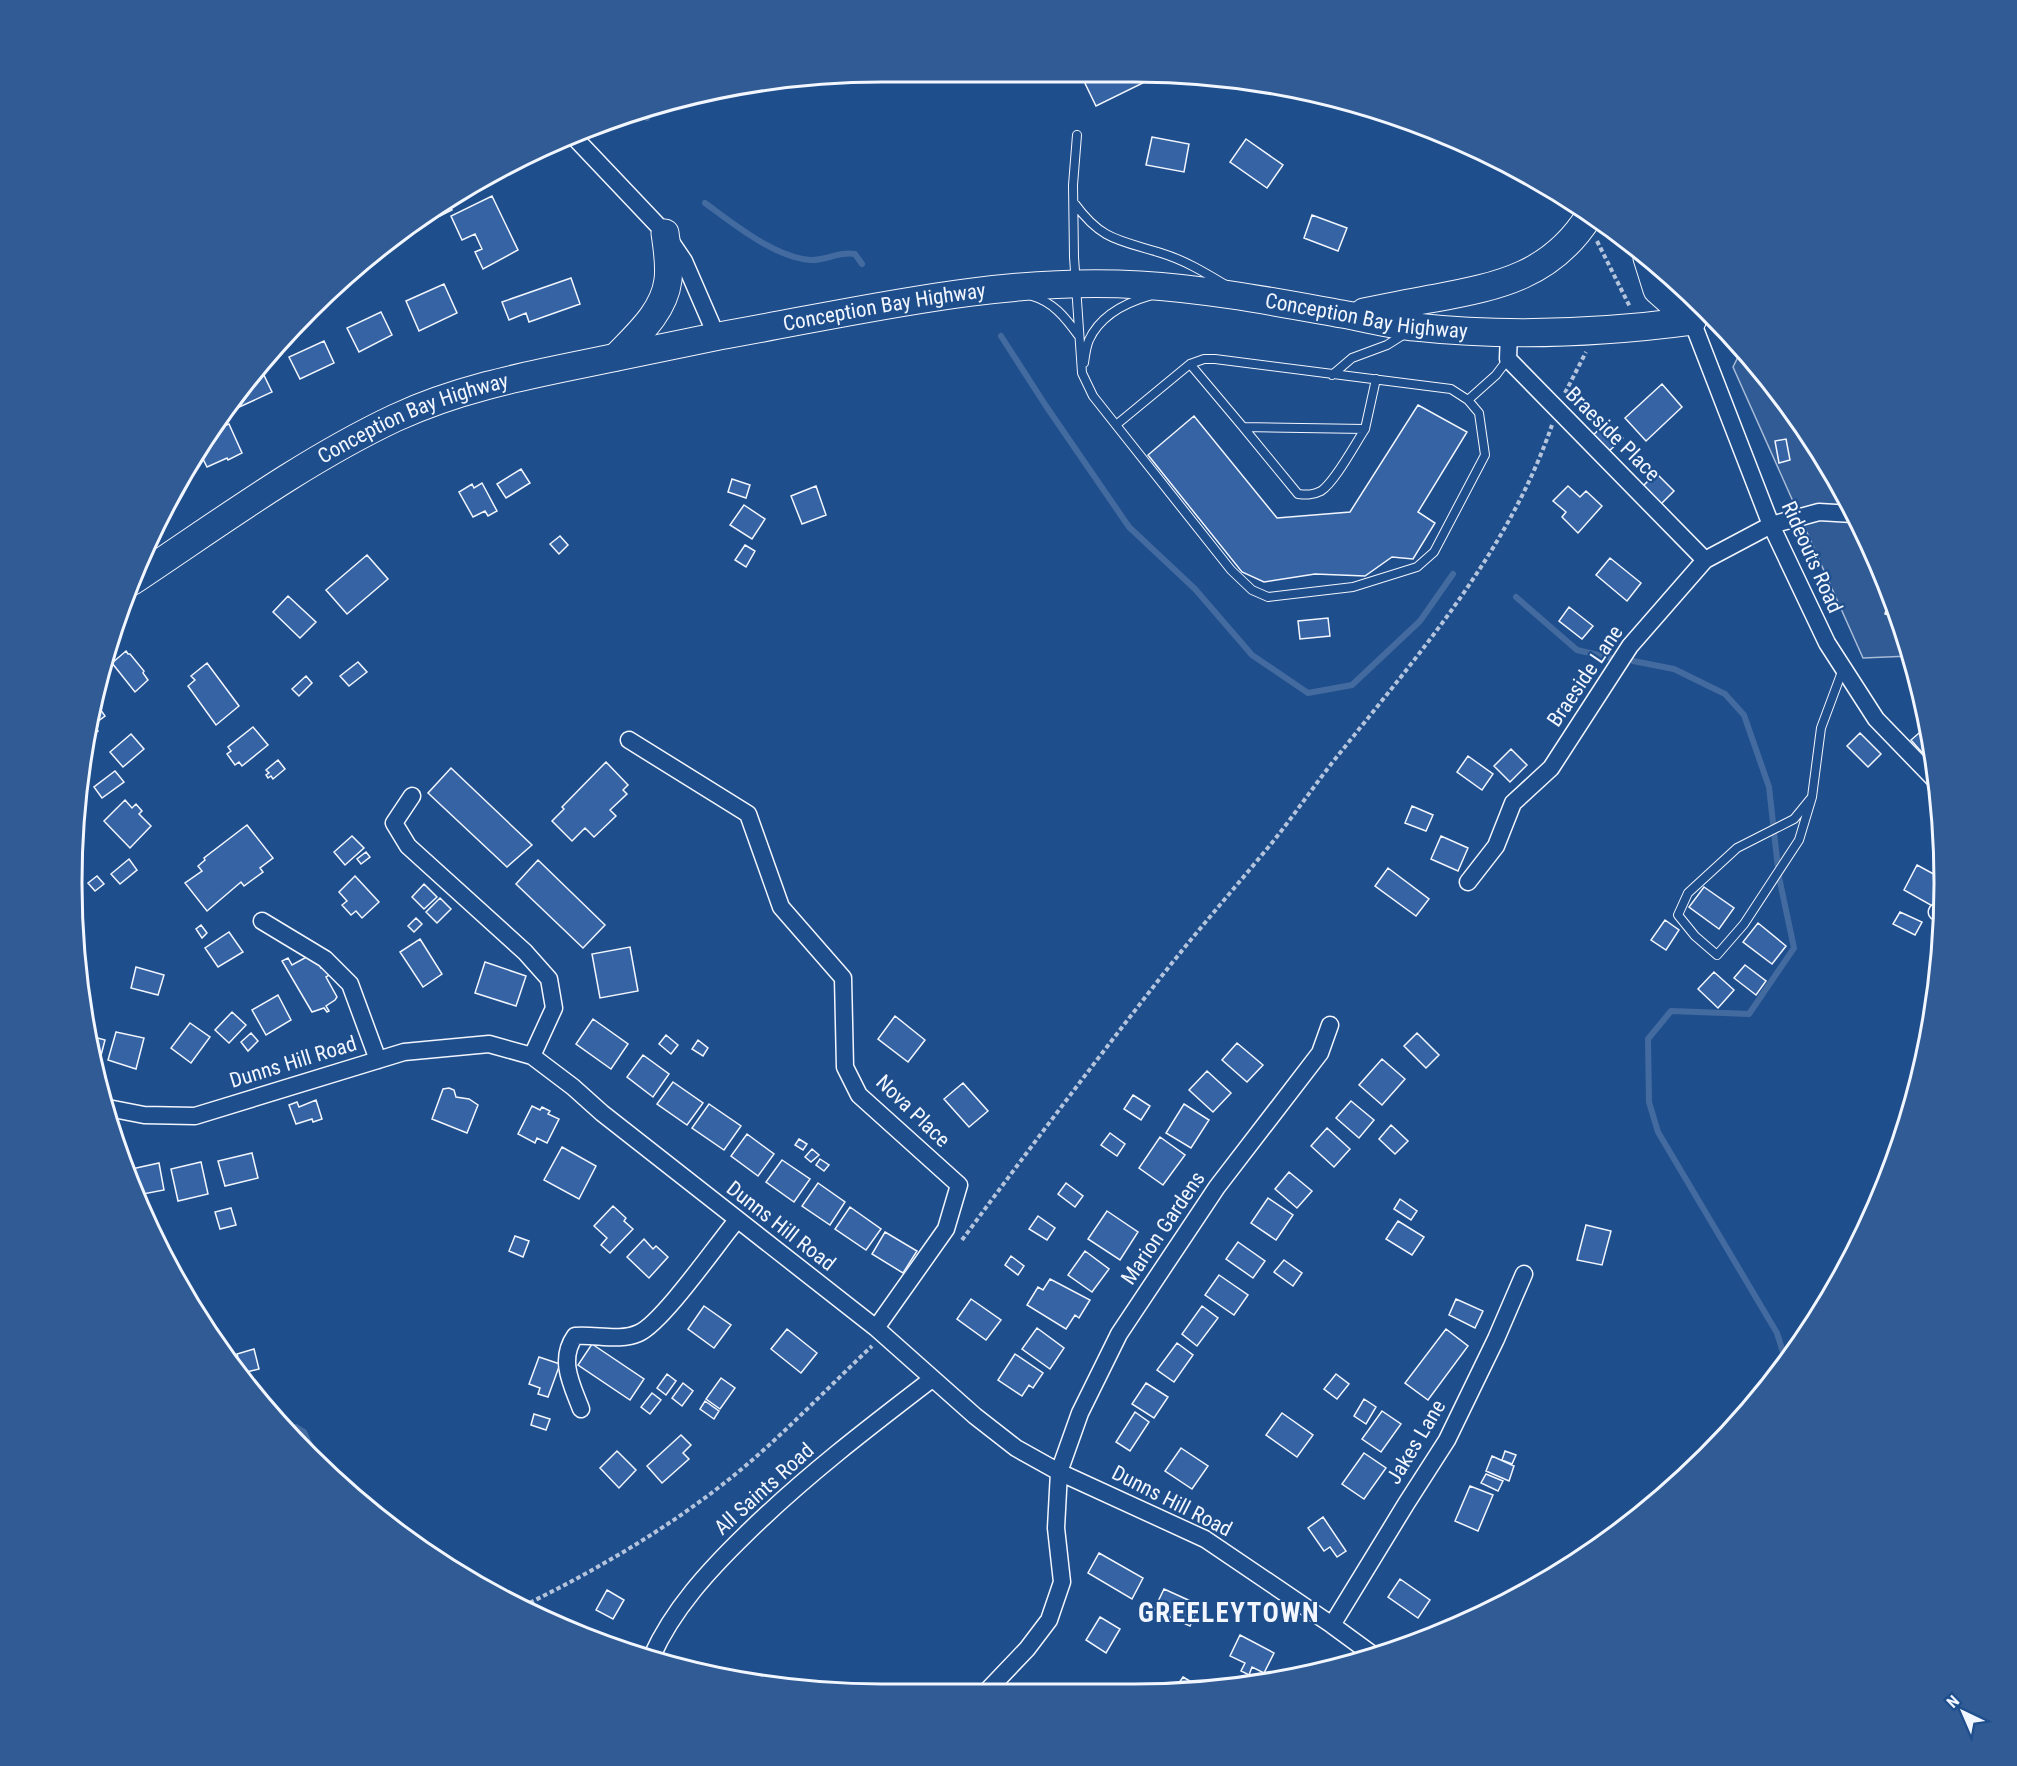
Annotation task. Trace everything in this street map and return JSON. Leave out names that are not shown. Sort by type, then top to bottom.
[{"type":"main road","points":[[1348,315],[1489,288],[1511,281],[1536,270],[1561,250],[1585,222]]},
{"type":"main road","points":[[616,357],[648,322],[665,294],[668,263],[665,233]]},
{"type":"main road","points":[[1652,273],[1658,290],[1692,310]]},
{"type":"main road","name":"Conception Bay Highway","points":[[146,571],[334,451],[396,418],[445,398],[490,383],[870,308],[1008,289],[1075,285],[1135,285],[1245,297],[1413,327],[1509,333],[1639,328],[1692,310]]},
{"type":"street","points":[[579,142],[665,233],[688,270],[717,337]]},
{"type":"street","name":"Rideouts Road","points":[[1692,310],[1771,525],[1827,643],[1876,719],[1927,771]]},
{"type":"street","points":[[1508,359],[1509,333]]},
{"type":"street","name":"Braeside Place","points":[[1508,359],[1705,560]]},
{"type":"street","name":"Braeside Lane","points":[[1468,882],[1496,846],[1514,803],[1551,768],[1630,646],[1705,560],[1771,525],[1819,512],[1844,513]]},
{"type":"street","name":"Nova Place","points":[[629,740],[748,814],[781,907],[843,978],[844,1067],[860,1095],[958,1185],[946,1229],[880,1331]]},
{"type":"street","points":[[412,796],[394,823],[408,846],[525,952],[549,979],[554,1008],[532,1056]]},
{"type":"street","points":[[262,921],[325,959],[350,984],[378,1060]]},
{"type":"street","name":"Marion Gardens","points":[[994,1684],[1028,1649],[1049,1620],[1062,1582],[1056,1528],[1059,1472],[1080,1413],[1119,1334],[1217,1187],[1320,1053],[1330,1025]]},
{"type":"street","name":"Dunns Hill Road","points":[[116,1110],[144,1115],[195,1116],[404,1052],[489,1044],[532,1056],[736,1220],[880,1331],[932,1379],[1016,1448],[1059,1472],[1205,1539],[1365,1649]]},
{"type":"street","points":[[581,1409],[566,1364],[568,1346],[575,1336],[591,1335],[611,1338],[640,1333],[662,1314],[736,1220]]},
{"type":"street","name":"Jakes Lane","points":[[1332,1625],[1447,1440],[1496,1339],[1524,1274]]},
{"type":"street","name":"All Saints Road","points":[[655,1650],[676,1613],[726,1552],[782,1499],[932,1379]]},
{"type":"lane","points":[[1077,135],[1073,185],[1075,285],[1082,373],[1093,396],[1116,425],[1231,570],[1252,590],[1269,597],[1353,587],[1417,567],[1434,552],[1485,455],[1479,413],[1468,400],[1451,389],[1204,358],[1190,364],[1116,425]]},
{"type":"lane","points":[[1075,204],[1098,230],[1116,241],[1161,253],[1194,266],[1245,297]]},
{"type":"lane","points":[[1082,373],[1088,341],[1099,325],[1113,312],[1138,299],[1175,288]]},
{"type":"lane","points":[[1008,289],[1041,299],[1063,314],[1078,335]]},
{"type":"lane","points":[[1332,375],[1352,358],[1387,345],[1413,327]]},
{"type":"lane","points":[[1468,400],[1496,375],[1508,359]]},
{"type":"lane","points":[[1190,364],[1298,494],[1311,495],[1323,490],[1339,470],[1365,429],[1376,379]]},
{"type":"lane","points":[[1243,427],[1365,429]]},
{"type":"lane","points":[[1812,797],[1794,819],[1737,848],[1688,893],[1678,915],[1695,936],[1717,955],[1744,924],[1799,840],[1812,797],[1821,728],[1843,669]]},
{"type":"path","points":[[1587,223],[1614,271],[1639,328]]},
{"type":"path","points":[[961,1241],[1162,976],[1272,842],[1460,600],[1515,512],[1538,466],[1573,375],[1590,346]]},
{"type":"path","points":[[531,1602],[638,1543],[688,1510],[752,1459],[880,1331]]},
{"type":"shaded area","points":[[1738,357],[1800,438],[1827,483],[1874,577],[1901,656],[1863,658],[1733,367]]},
{"type":"building","points":[[1084,82],[1144,82],[1096,106]]},
{"type":"building","points":[[1152,137],[1189,144],[1184,172],[1146,165]]},
{"type":"building","points":[[1246,139],[1283,165],[1267,188],[1230,162]]},
{"type":"building","points":[[492,196],[518,250],[483,269],[475,252],[482,249],[475,234],[462,240],[451,216]]},
{"type":"building","points":[[1312,215],[1347,228],[1338,251],[1304,238]]},
{"type":"building","points":[[571,278],[580,304],[529,322],[526,313],[509,320],[502,302]]},
{"type":"building","points":[[444,284],[457,313],[419,331],[406,301]]},
{"type":"building","points":[[381,312],[392,335],[359,352],[347,328]]},
{"type":"building","points":[[324,341],[334,363],[300,379],[289,357]]},
{"type":"building","points":[[264,376],[272,392],[240,407]]},
{"type":"building","points":[[1662,384],[1682,407],[1646,441],[1625,418]]},
{"type":"building","points":[[1418,405],[1467,432],[1418,512],[1435,523],[1413,559],[1392,557],[1365,576],[1315,574],[1264,582],[1242,572],[1148,455],[1194,416],[1277,518],[1350,512]]},
{"type":"building","points":[[1607,422],[1623,438],[1607,453],[1591,437]]},
{"type":"building","points":[[229,424],[242,453],[207,467],[204,460]]},
{"type":"building","points":[[1786,439],[1790,460],[1779,463],[1775,441]]},
{"type":"building","points":[[521,469],[530,483],[506,498],[497,484]]},
{"type":"building","points":[[1656,473],[1674,491],[1660,505],[1642,487]]},
{"type":"building","points":[[732,479],[750,485],[746,498],[728,492]]},
{"type":"building","points":[[482,483],[497,511],[488,516],[485,511],[473,517],[459,492],[472,484],[474,488]]},
{"type":"building","points":[[816,486],[826,515],[802,524],[791,496]]},
{"type":"building","points":[[1568,486],[1580,497],[1586,491],[1602,506],[1578,533],[1562,517],[1566,512],[1553,501]]},
{"type":"building","points":[[744,505],[765,519],[752,539],[730,525]]},
{"type":"building","points":[[560,536],[568,545],[559,554],[550,544]]},
{"type":"building","points":[[745,545],[755,551],[746,567],[735,560]]},
{"type":"building","points":[[367,555],[388,579],[347,614],[326,590]]},
{"type":"building","points":[[1610,558],[1641,583],[1627,601],[1596,575]]},
{"type":"building","points":[[288,596],[316,622],[300,638],[273,612]]},
{"type":"building","points":[[1569,607],[1593,626],[1582,639],[1559,621]]},
{"type":"building","points":[[1328,618],[1330,636],[1300,639],[1298,621]]},
{"type":"building","points":[[126,651],[144,671],[148,680],[135,692],[113,665]]},
{"type":"building","points":[[358,662],[367,672],[349,686],[340,676]]},
{"type":"building","points":[[207,663],[239,706],[216,725],[188,686],[195,680],[191,676]]},
{"type":"building","points":[[306,676],[312,683],[299,696],[292,689]]},
{"type":"building","points":[[253,727],[268,745],[242,766],[239,762],[235,765],[227,754],[231,751],[228,747]]},
{"type":"building","points":[[1920,732],[1924,754],[1911,740]]},
{"type":"building","points":[[1860,733],[1881,754],[1868,767],[1847,746]]},
{"type":"building","points":[[131,734],[144,749],[123,767],[110,752]]},
{"type":"building","points":[[1511,749],[1527,765],[1510,782],[1494,766]]},
{"type":"building","points":[[1468,756],[1493,774],[1482,790],[1457,772]]},
{"type":"building","points":[[278,760],[285,769],[273,779],[271,776],[268,778],[266,775],[269,773],[266,770]]},
{"type":"building","points":[[606,762],[628,785],[623,790],[627,794],[610,810],[616,816],[594,837],[585,828],[572,841],[552,821],[564,809],[562,807]]},
{"type":"building","points":[[451,768],[532,845],[507,867],[428,793]]},
{"type":"building","points":[[115,771],[124,782],[102,798],[94,787]]},
{"type":"building","points":[[125,800],[132,808],[136,804],[142,811],[139,814],[151,826],[130,848],[104,821]]},
{"type":"building","points":[[1412,806],[1433,815],[1426,831],[1405,823]]},
{"type":"building","points":[[247,825],[273,858],[260,868],[263,872],[244,886],[241,882],[207,911],[185,883],[202,871],[198,866],[205,860],[204,858]]},
{"type":"building","points":[[352,836],[364,848],[345,865],[334,852]]},
{"type":"building","points":[[1441,836],[1468,848],[1458,871],[1431,859]]},
{"type":"building","points":[[366,852],[370,857],[361,864],[357,859]]},
{"type":"building","points":[[129,859],[137,870],[120,884],[111,874]]},
{"type":"building","points":[[538,860],[605,925],[583,948],[516,884]]},
{"type":"building","points":[[1917,865],[1934,874],[1934,907],[1904,890]]},
{"type":"building","points":[[1388,868],[1429,899],[1416,916],[1375,886]]},
{"type":"building","points":[[97,876],[104,884],[95,891],[88,883]]},
{"type":"building","points":[[355,876],[379,902],[362,918],[356,911],[351,915],[342,905],[347,901],[339,892]]},
{"type":"building","points":[[424,884],[437,897],[424,909],[412,897]]},
{"type":"building","points":[[1704,887],[1734,908],[1719,929],[1689,907]]},
{"type":"building","points":[[440,898],[451,909],[437,923],[426,912]]},
{"type":"building","points":[[1900,912],[1922,922],[1915,935],[1893,924]]},
{"type":"building","points":[[416,918],[422,924],[414,932],[408,926]]},
{"type":"building","points":[[1665,920],[1679,930],[1666,950],[1651,940]]},
{"type":"building","points":[[1758,923],[1786,946],[1772,964],[1743,942]]},
{"type":"building","points":[[201,925],[207,933],[202,938],[196,929]]},
{"type":"building","points":[[229,932],[243,952],[218,967],[205,948]]},
{"type":"building","points":[[420,939],[442,974],[423,987],[400,952]]},
{"type":"building","points":[[630,947],[638,991],[600,998],[592,954]]},
{"type":"building","points":[[312,954],[321,968],[329,964],[334,972],[326,977],[337,997],[326,1006],[329,1011],[327,1012],[324,1008],[312,1012],[282,961],[288,958],[292,965]]},
{"type":"building","points":[[485,962],[526,976],[516,1006],[475,993]]},
{"type":"building","points":[[1745,965],[1766,981],[1756,995],[1734,978]]},
{"type":"building","points":[[136,967],[164,975],[158,995],[131,988]]},
{"type":"building","points":[[1714,972],[1734,990],[1718,1008],[1698,989]]},
{"type":"building","points":[[278,995],[291,1020],[266,1035],[252,1010]]},
{"type":"building","points":[[232,1012],[246,1025],[229,1043],[215,1030]]},
{"type":"building","points":[[895,1016],[925,1040],[908,1062],[878,1039]]},
{"type":"building","points":[[593,1019],[628,1044],[611,1069],[576,1044]]},
{"type":"building","points":[[190,1023],[210,1037],[191,1063],[171,1048]]},
{"type":"building","points":[[116,1032],[144,1038],[136,1069],[108,1060]]},
{"type":"building","points":[[251,1033],[258,1041],[248,1051],[241,1042]]},
{"type":"building","points":[[1417,1033],[1439,1055],[1426,1068],[1404,1046]]},
{"type":"building","points":[[666,1035],[678,1045],[671,1054],[659,1044]]},
{"type":"building","points":[[98,1038],[105,1040],[101,1054]]},
{"type":"building","points":[[698,1040],[708,1048],[703,1056],[692,1049]]},
{"type":"building","points":[[1237,1043],[1263,1065],[1247,1082],[1222,1060]]},
{"type":"building","points":[[643,1055],[669,1074],[653,1097],[627,1077]]},
{"type":"building","points":[[1382,1059],[1405,1079],[1382,1105],[1359,1085]]},
{"type":"building","points":[[1207,1071],[1231,1093],[1213,1112],[1189,1090]]},
{"type":"building","points":[[673,1082],[703,1103],[687,1125],[657,1104]]},
{"type":"building","points":[[963,1083],[988,1111],[969,1127],[944,1099]]},
{"type":"building","points":[[443,1089],[454,1090],[456,1097],[469,1099],[478,1105],[467,1133],[432,1119]]},
{"type":"building","points":[[1133,1095],[1150,1106],[1141,1120],[1124,1109]]},
{"type":"building","points":[[316,1100],[322,1119],[313,1122],[312,1119],[296,1124],[289,1105],[297,1102],[299,1107]]},
{"type":"building","points":[[1351,1101],[1374,1120],[1359,1138],[1336,1118]]},
{"type":"building","points":[[709,1104],[741,1126],[724,1150],[692,1128]]},
{"type":"building","points":[[1184,1104],[1209,1120],[1191,1148],[1166,1133]]},
{"type":"building","points":[[532,1106],[540,1110],[542,1107],[550,1111],[548,1114],[559,1119],[547,1143],[537,1138],[535,1143],[518,1134]]},
{"type":"building","points":[[1391,1125],[1408,1141],[1395,1154],[1379,1139]]},
{"type":"building","points":[[1327,1128],[1350,1149],[1334,1167],[1311,1146]]},
{"type":"building","points":[[1110,1133],[1125,1144],[1117,1156],[1101,1145]]},
{"type":"building","points":[[747,1134],[774,1154],[758,1176],[731,1156]]},
{"type":"building","points":[[1160,1137],[1185,1155],[1163,1185],[1139,1168]]},
{"type":"building","points":[[799,1139],[807,1144],[803,1150],[795,1145]]},
{"type":"building","points":[[562,1147],[596,1166],[579,1199],[544,1180]]},
{"type":"building","points":[[812,1149],[819,1155],[811,1162],[805,1157]]},
{"type":"building","points":[[252,1153],[258,1178],[225,1186],[218,1161]]},
{"type":"building","points":[[820,1159],[829,1165],[824,1171],[816,1165]]},
{"type":"building","points":[[782,1160],[810,1179],[794,1202],[766,1182]]},
{"type":"building","points":[[201,1162],[208,1194],[178,1201],[171,1169]]},
{"type":"building","points":[[159,1163],[164,1190],[145,1194],[135,1168]]},
{"type":"building","points":[[1289,1172],[1312,1191],[1297,1208],[1275,1189]]},
{"type":"building","points":[[818,1183],[845,1202],[830,1225],[802,1206]]},
{"type":"building","points":[[1066,1183],[1083,1196],[1075,1207],[1058,1194]]},
{"type":"building","points":[[1268,1198],[1293,1215],[1276,1240],[1251,1223]]},
{"type":"building","points":[[1400,1199],[1417,1211],[1411,1220],[1394,1209]]},
{"type":"building","points":[[613,1206],[626,1218],[624,1221],[633,1229],[610,1253],[601,1245],[607,1238],[594,1226]]},
{"type":"building","points":[[850,1207],[881,1229],[866,1250],[835,1229]]},
{"type":"building","points":[[231,1208],[236,1225],[220,1229],[215,1212]]},
{"type":"building","points":[[1107,1211],[1138,1232],[1120,1260],[1088,1239]]},
{"type":"building","points":[[1038,1216],[1055,1228],[1047,1240],[1029,1229]]},
{"type":"building","points":[[1398,1221],[1424,1237],[1412,1255],[1386,1239]]},
{"type":"building","points":[[1586,1225],[1611,1231],[1602,1265],[1577,1260]]},
{"type":"building","points":[[885,1232],[917,1251],[903,1273],[872,1254]]},
{"type":"building","points":[[515,1236],[529,1241],[523,1257],[509,1251]]},
{"type":"building","points":[[644,1239],[653,1249],[656,1246],[668,1257],[649,1278],[627,1257]]},
{"type":"building","points":[[1238,1242],[1265,1261],[1253,1278],[1226,1259]]},
{"type":"building","points":[[1085,1251],[1109,1269],[1092,1292],[1068,1275]]},
{"type":"building","points":[[1011,1256],[1024,1266],[1018,1275],[1005,1265]]},
{"type":"building","points":[[1284,1260],[1302,1273],[1293,1286],[1274,1272]]},
{"type":"building","points":[[1219,1275],[1248,1295],[1234,1315],[1205,1295]]},
{"type":"building","points":[[1050,1279],[1090,1300],[1079,1318],[1075,1315],[1066,1329],[1027,1305],[1038,1287],[1043,1290]]},
{"type":"building","points":[[971,1299],[1001,1320],[986,1340],[957,1319]]},
{"type":"building","points":[[1456,1299],[1483,1311],[1475,1328],[1449,1315]]},
{"type":"building","points":[[704,1306],[731,1325],[714,1348],[688,1329]]},
{"type":"building","points":[[1202,1306],[1218,1318],[1197,1346],[1182,1334]]},
{"type":"building","points":[[1037,1328],[1064,1348],[1050,1369],[1022,1349]]},
{"type":"building","points":[[787,1329],[817,1353],[801,1373],[771,1349]]},
{"type":"building","points":[[1446,1329],[1468,1346],[1428,1400],[1405,1383]]},
{"type":"building","points":[[1177,1343],[1193,1355],[1174,1382],[1157,1370]]},
{"type":"building","points":[[592,1344],[644,1379],[630,1400],[578,1365]]},
{"type":"building","points":[[254,1349],[259,1369],[249,1371],[237,1354]]},
{"type":"building","points":[[1015,1354],[1043,1373],[1033,1388],[1029,1385],[1022,1396],[998,1380]]},
{"type":"building","points":[[539,1357],[560,1364],[548,1397],[538,1394],[540,1388],[529,1384]]},
{"type":"building","points":[[667,1374],[676,1381],[666,1395],[657,1388]]},
{"type":"building","points":[[1336,1374],[1349,1384],[1337,1399],[1324,1389]]},
{"type":"building","points":[[721,1378],[735,1388],[720,1409],[706,1399]]},
{"type":"building","points":[[683,1383],[693,1391],[682,1406],[672,1398]]},
{"type":"building","points":[[1146,1383],[1168,1397],[1154,1418],[1132,1404]]},
{"type":"building","points":[[652,1393],[661,1400],[650,1414],[641,1407]]},
{"type":"building","points":[[1364,1399],[1376,1407],[1366,1424],[1354,1416]]},
{"type":"building","points":[[705,1401],[719,1411],[714,1419],[700,1409]]},
{"type":"building","points":[[1382,1411],[1401,1424],[1381,1452],[1362,1439]]},
{"type":"building","points":[[1135,1412],[1149,1422],[1130,1451],[1116,1442]]},
{"type":"building","points":[[1282,1413],[1313,1435],[1297,1457],[1266,1435]]},
{"type":"building","points":[[534,1414],[550,1419],[546,1430],[531,1425]]},
{"type":"building","points":[[681,1435],[691,1445],[683,1453],[689,1459],[662,1483],[647,1466]]},
{"type":"building","points":[[1181,1448],[1208,1466],[1192,1489],[1165,1471]]},
{"type":"building","points":[[617,1451],[636,1470],[619,1488],[600,1468]]},
{"type":"building","points":[[1505,1451],[1516,1455],[1512,1464],[1502,1460]]},
{"type":"building","points":[[1364,1453],[1386,1468],[1364,1499],[1342,1484]]},
{"type":"building","points":[[1492,1456],[1514,1466],[1509,1481],[1486,1471]]},
{"type":"building","points":[[1486,1474],[1503,1481],[1498,1491],[1481,1483]]},
{"type":"building","points":[[1470,1486],[1493,1495],[1478,1531],[1455,1521]]},
{"type":"building","points":[[1323,1517],[1346,1551],[1337,1557],[1330,1547],[1324,1551],[1308,1528]]},
{"type":"building","points":[[1099,1553],[1143,1578],[1132,1599],[1088,1573]]},
{"type":"building","points":[[1400,1579],[1430,1600],[1418,1618],[1388,1597]]},
{"type":"building","points":[[1164,1589],[1197,1604],[1190,1626],[1154,1610]]},
{"type":"building","points":[[607,1590],[624,1600],[613,1619],[596,1610]]},
{"type":"building","points":[[1100,1617],[1120,1629],[1106,1653],[1086,1640]]},
{"type":"building","points":[[1240,1635],[1274,1653],[1264,1672],[1252,1667],[1249,1675],[1241,1671],[1245,1663],[1230,1656]]},
{"type":"building","points":[[1183,1677],[1191,1682],[1186,1682],[1180,1682]]},
{"type":"waterway","points":[[705,203],[741,229],[782,253],[810,260],[849,253],[855,254],[862,264]]},
{"type":"waterway","points":[[1001,336],[1129,527],[1195,589],[1252,655],[1308,693],[1352,685],[1420,621],[1453,574]]},
{"type":"waterway","points":[[1516,597],[1577,650],[1611,658]]},
{"type":"waterway","points":[[1633,661],[1674,669],[1725,694],[1744,715],[1769,787],[1779,877],[1794,948],[1749,1014],[1671,1011],[1648,1039],[1649,1102],[1658,1132],[1777,1333],[1783,1351]]},
{"type":"waterway","points":[[296,1427],[304,1432],[307,1438]]},
{"type":"district","name":"GREELEYTOWN","points":[[1229,1613]]}]
